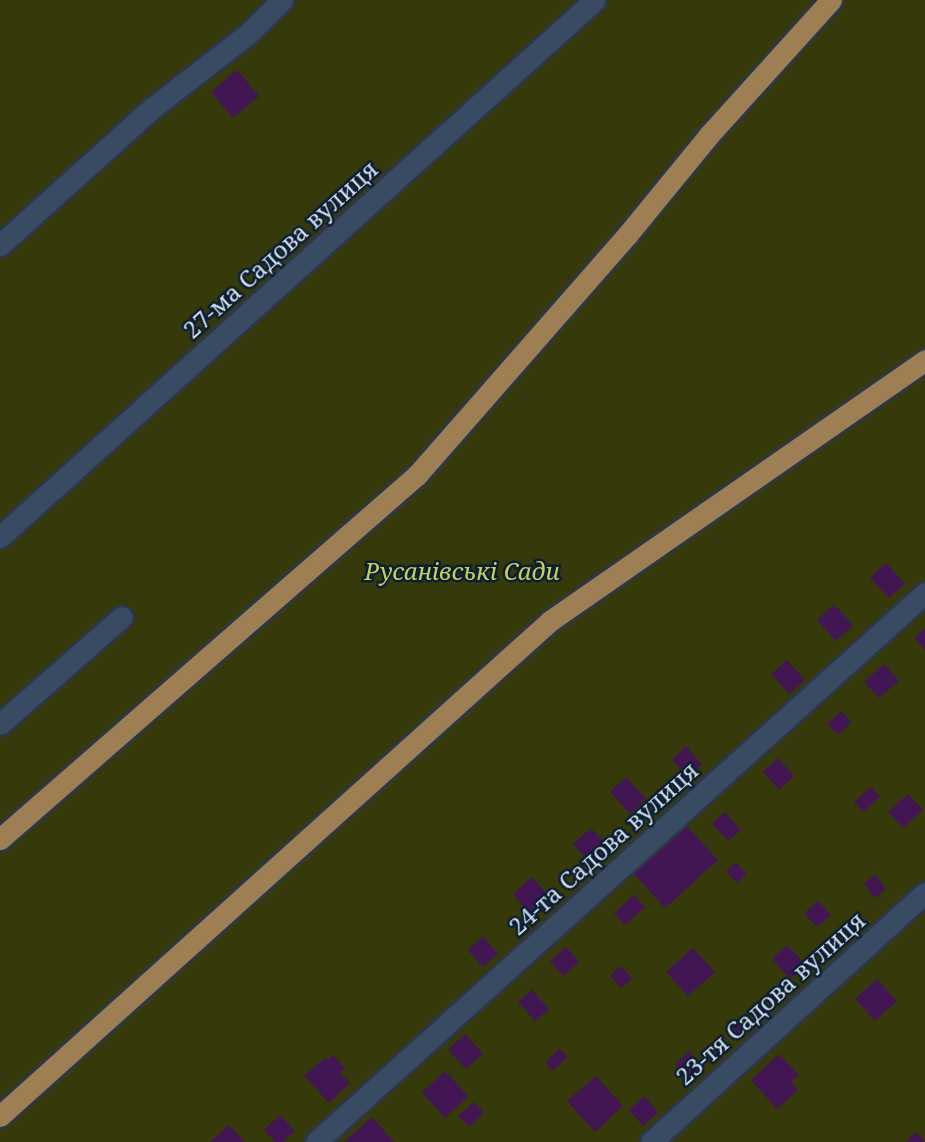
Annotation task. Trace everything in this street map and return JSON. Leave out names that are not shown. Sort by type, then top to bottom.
[{"type":"main road","points":[[0,839],[417,475],[628,234],[709,135],[831,0]]},
{"type":"main road","points":[[0,1116],[550,621],[925,360]]},
{"type":"street","points":[[0,244],[151,109],[249,33],[282,0]]},
{"type":"street","name":"27-ма Садова вулиця","points":[[0,537],[596,0]]},
{"type":"street","name":"24-та Садова вулиця","points":[[316,1142],[925,593]]},
{"type":"street","points":[[0,724],[122,617]]},
{"type":"street","name":"23-тя Садова вулиця","points":[[651,1142],[925,893]]},
{"type":"green space","name":"Русанівські Сади","points":[[0,0],[925,0],[925,1142],[0,1142]]},
{"type":"building","points":[[237,70],[259,96],[233,118],[211,92]]},
{"type":"building","points":[[886,563],[905,584],[889,598],[870,578]]},
{"type":"building","points":[[834,604],[853,625],[836,641],[817,620]]},
{"type":"building","points":[[925,628],[925,650],[914,638]]},
{"type":"building","points":[[787,660],[805,680],[789,694],[771,674]]},
{"type":"building","points":[[884,664],[899,681],[879,698],[864,682]]},
{"type":"building","points":[[841,711],[852,722],[838,735],[827,724]]},
{"type":"building","points":[[686,746],[702,765],[688,777],[672,760]]},
{"type":"building","points":[[778,758],[794,776],[779,790],[763,772]]},
{"type":"building","points":[[626,777],[646,799],[630,814],[610,792]]},
{"type":"building","points":[[871,787],[880,797],[863,812],[854,802]]},
{"type":"building","points":[[908,794],[923,810],[903,828],[888,812]]},
{"type":"building","points":[[725,812],[741,830],[728,841],[712,824]]},
{"type":"building","points":[[685,824],[718,860],[665,908],[632,872]]},
{"type":"building","points":[[591,828],[611,850],[593,866],[573,844]]},
{"type":"building","points":[[736,862],[746,874],[737,883],[726,871]]},
{"type":"building","points":[[875,874],[886,889],[875,898],[864,884]]},
{"type":"building","points":[[532,877],[550,897],[530,914],[513,894]]},
{"type":"building","points":[[634,895],[645,907],[625,925],[614,913]]},
{"type":"building","points":[[818,901],[831,915],[817,927],[804,913]]},
{"type":"building","points":[[483,936],[498,954],[483,967],[468,950]]},
{"type":"building","points":[[787,945],[806,965],[790,979],[772,959]]},
{"type":"building","points":[[566,947],[579,962],[563,976],[550,961]]},
{"type":"building","points":[[693,948],[715,972],[688,996],[666,972]]},
{"type":"building","points":[[621,966],[632,979],[621,988],[610,976]]},
{"type":"building","points":[[877,979],[897,1001],[875,1021],[855,999]]},
{"type":"building","points":[[532,990],[549,1009],[535,1021],[518,1002]]},
{"type":"building","points":[[739,1021],[747,1029],[736,1039],[729,1030]]},
{"type":"building","points":[[465,1034],[483,1054],[466,1069],[448,1050]]},
{"type":"building","points":[[560,1049],[568,1057],[553,1071],[545,1062]]},
{"type":"building","points":[[689,1051],[702,1065],[688,1078],[675,1064]]},
{"type":"building","points":[[779,1054],[799,1075],[791,1082],[798,1090],[777,1109],[751,1080]]},
{"type":"building","points":[[333,1055],[345,1068],[340,1073],[350,1083],[329,1103],[304,1076],[326,1057],[328,1060]]},
{"type":"building","points":[[445,1071],[468,1096],[445,1118],[422,1092]]},
{"type":"building","points":[[596,1076],[623,1106],[595,1132],[567,1101]]},
{"type":"building","points":[[644,1096],[658,1112],[643,1126],[629,1110]]},
{"type":"building","points":[[474,1102],[484,1113],[469,1127],[458,1116]]},
{"type":"building","points":[[280,1115],[295,1131],[283,1142],[275,1142],[264,1130]]},
{"type":"building","points":[[372,1117],[394,1142],[344,1142]]},
{"type":"building","points":[[229,1125],[245,1142],[210,1142]]},
{"type":"building","points":[[917,1132],[925,1142],[906,1142]]}]
